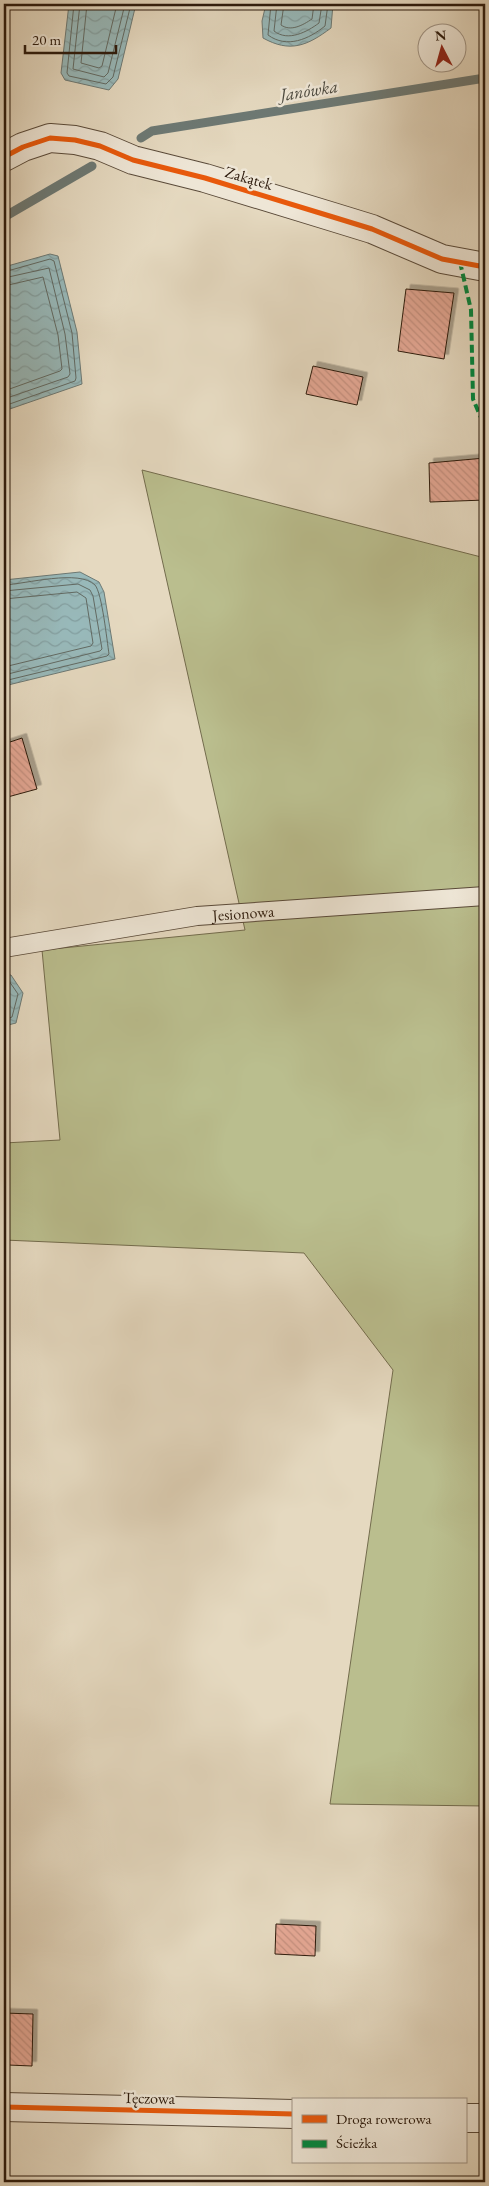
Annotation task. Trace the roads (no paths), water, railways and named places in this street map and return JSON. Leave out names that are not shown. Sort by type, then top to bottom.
[{"type":"street","name":"Zakątek","points":[[4,157],[23,147],[50,138],[76,140],[100,146],[133,160],[205,178],[333,216],[372,229],[442,259],[485,267]]},
{"type":"street","name":"Tęczowa","points":[[4,2107],[292,2114]]},
{"type":"street","points":[[466,2118],[485,2118]]},
{"type":"lane","name":"Jesionowa","points":[[4,948],[196,916],[485,896]]},
{"type":"water","points":[[69,4],[136,4],[118,79],[109,90],[65,80],[61,73]]},
{"type":"water","points":[[266,4],[333,4],[331,28],[306,43],[290,46],[273,43],[263,38],[262,21]]},
{"type":"water","points":[[50,254],[58,256],[77,332],[82,384],[4,411],[4,267]]},
{"type":"water","points":[[80,572],[99,582],[104,592],[115,659],[4,686],[4,580]]},
{"type":"water","points":[[4,975],[11,975],[23,993],[16,1023],[4,1026]]},
{"type":"waterway","name":"Janówka","points":[[141,138],[152,131],[485,78]]},
{"type":"waterway","name":"Janówka","points":[[4,217],[92,166]]}]
